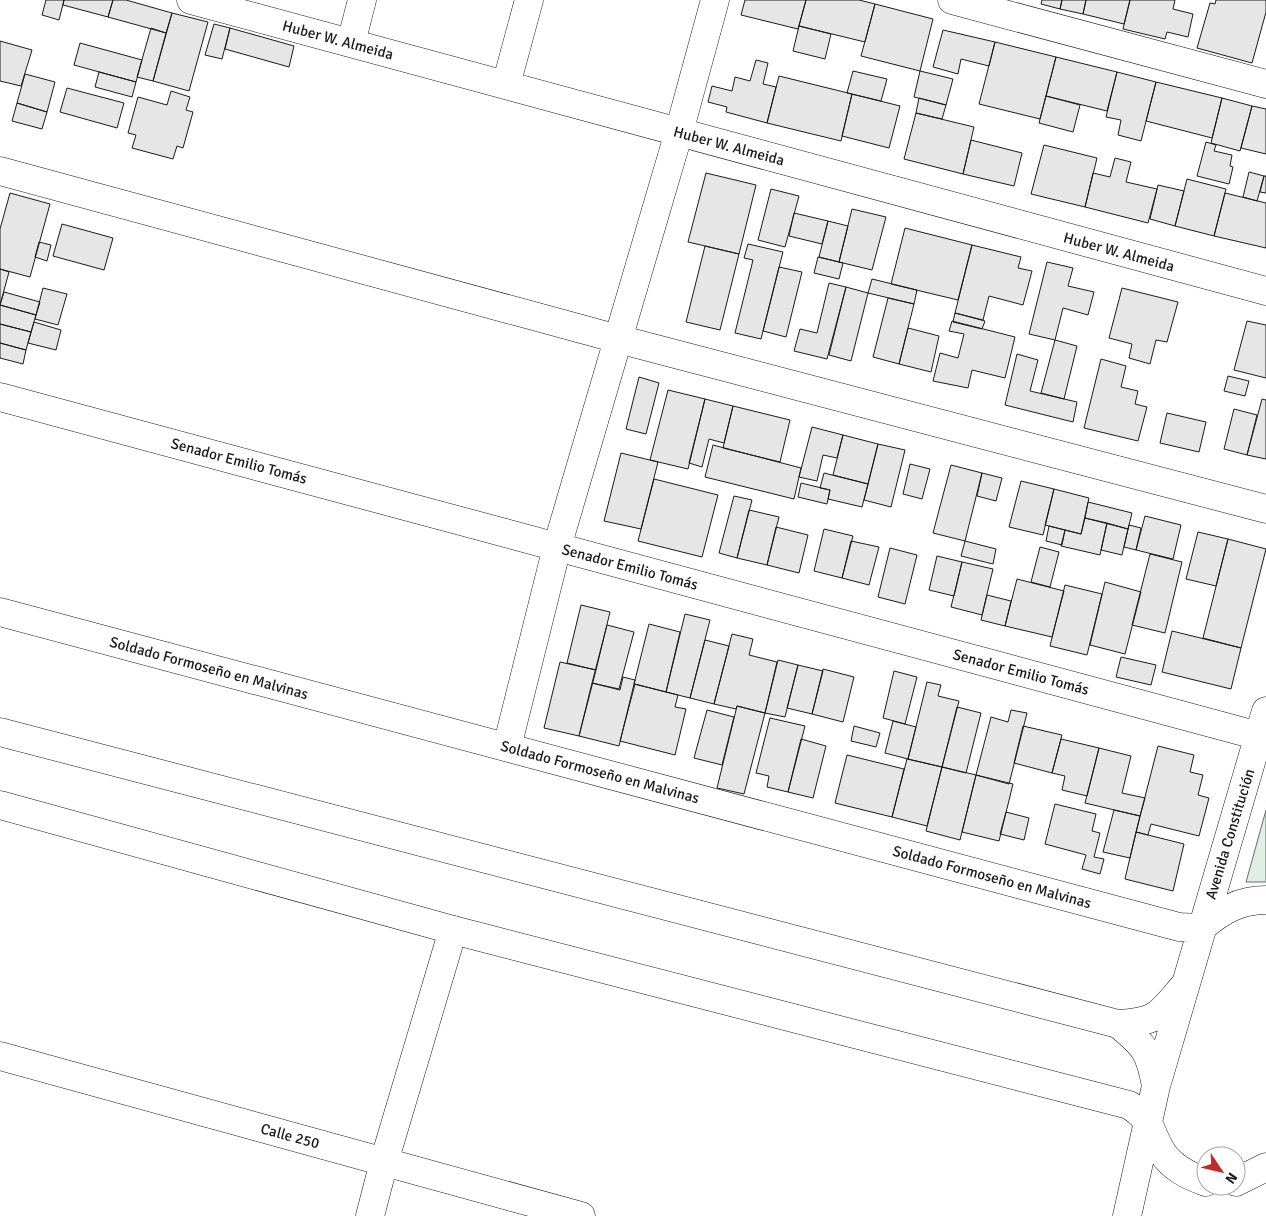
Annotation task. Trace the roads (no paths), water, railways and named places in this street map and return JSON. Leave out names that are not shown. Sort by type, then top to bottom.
[{"type":"street","name":"Huber W. Almeida","points":[[191,0],[1266,291]]},
{"type":"street","points":[[351,43],[362,0]]},
{"type":"street","points":[[506,85],[529,0]]},
{"type":"street","points":[[507,747],[557,547],[679,132],[715,0]]},
{"type":"street","points":[[952,0],[1266,84]]},
{"type":"street","points":[[0,172],[618,339],[1266,509]]},
{"type":"street","name":"Senador Emilio Tomás","points":[[0,397],[557,547],[1263,724]]},
{"type":"street","name":"Soldado Formoseño en Malvinas","points":[[0,612],[1179,927],[1202,928]]},
{"type":"street","name":"Avenida Constitución","points":[[1128,1216],[1147,1120],[1156,1086],[1263,724]]},
{"type":"street","points":[[0,732],[1118,1024],[1144,1022],[1160,1014],[1184,987]]},
{"type":"street","points":[[0,805],[454,930],[1128,1105],[1147,1120],[1162,1152],[1188,1176],[1196,1179]]},
{"type":"street","name":"Avenida Constitución","points":[[1202,928],[1218,914],[1238,903],[1266,900]]},
{"type":"street","points":[[370,1216],[384,1162],[454,930]]},
{"type":"street","points":[[1118,1024],[1145,1049],[1152,1061],[1156,1086]]},
{"type":"street","name":"Calle 250","points":[[0,1056],[581,1216]]},
{"type":"street","points":[[1246,1177],[1266,1167]]}]
